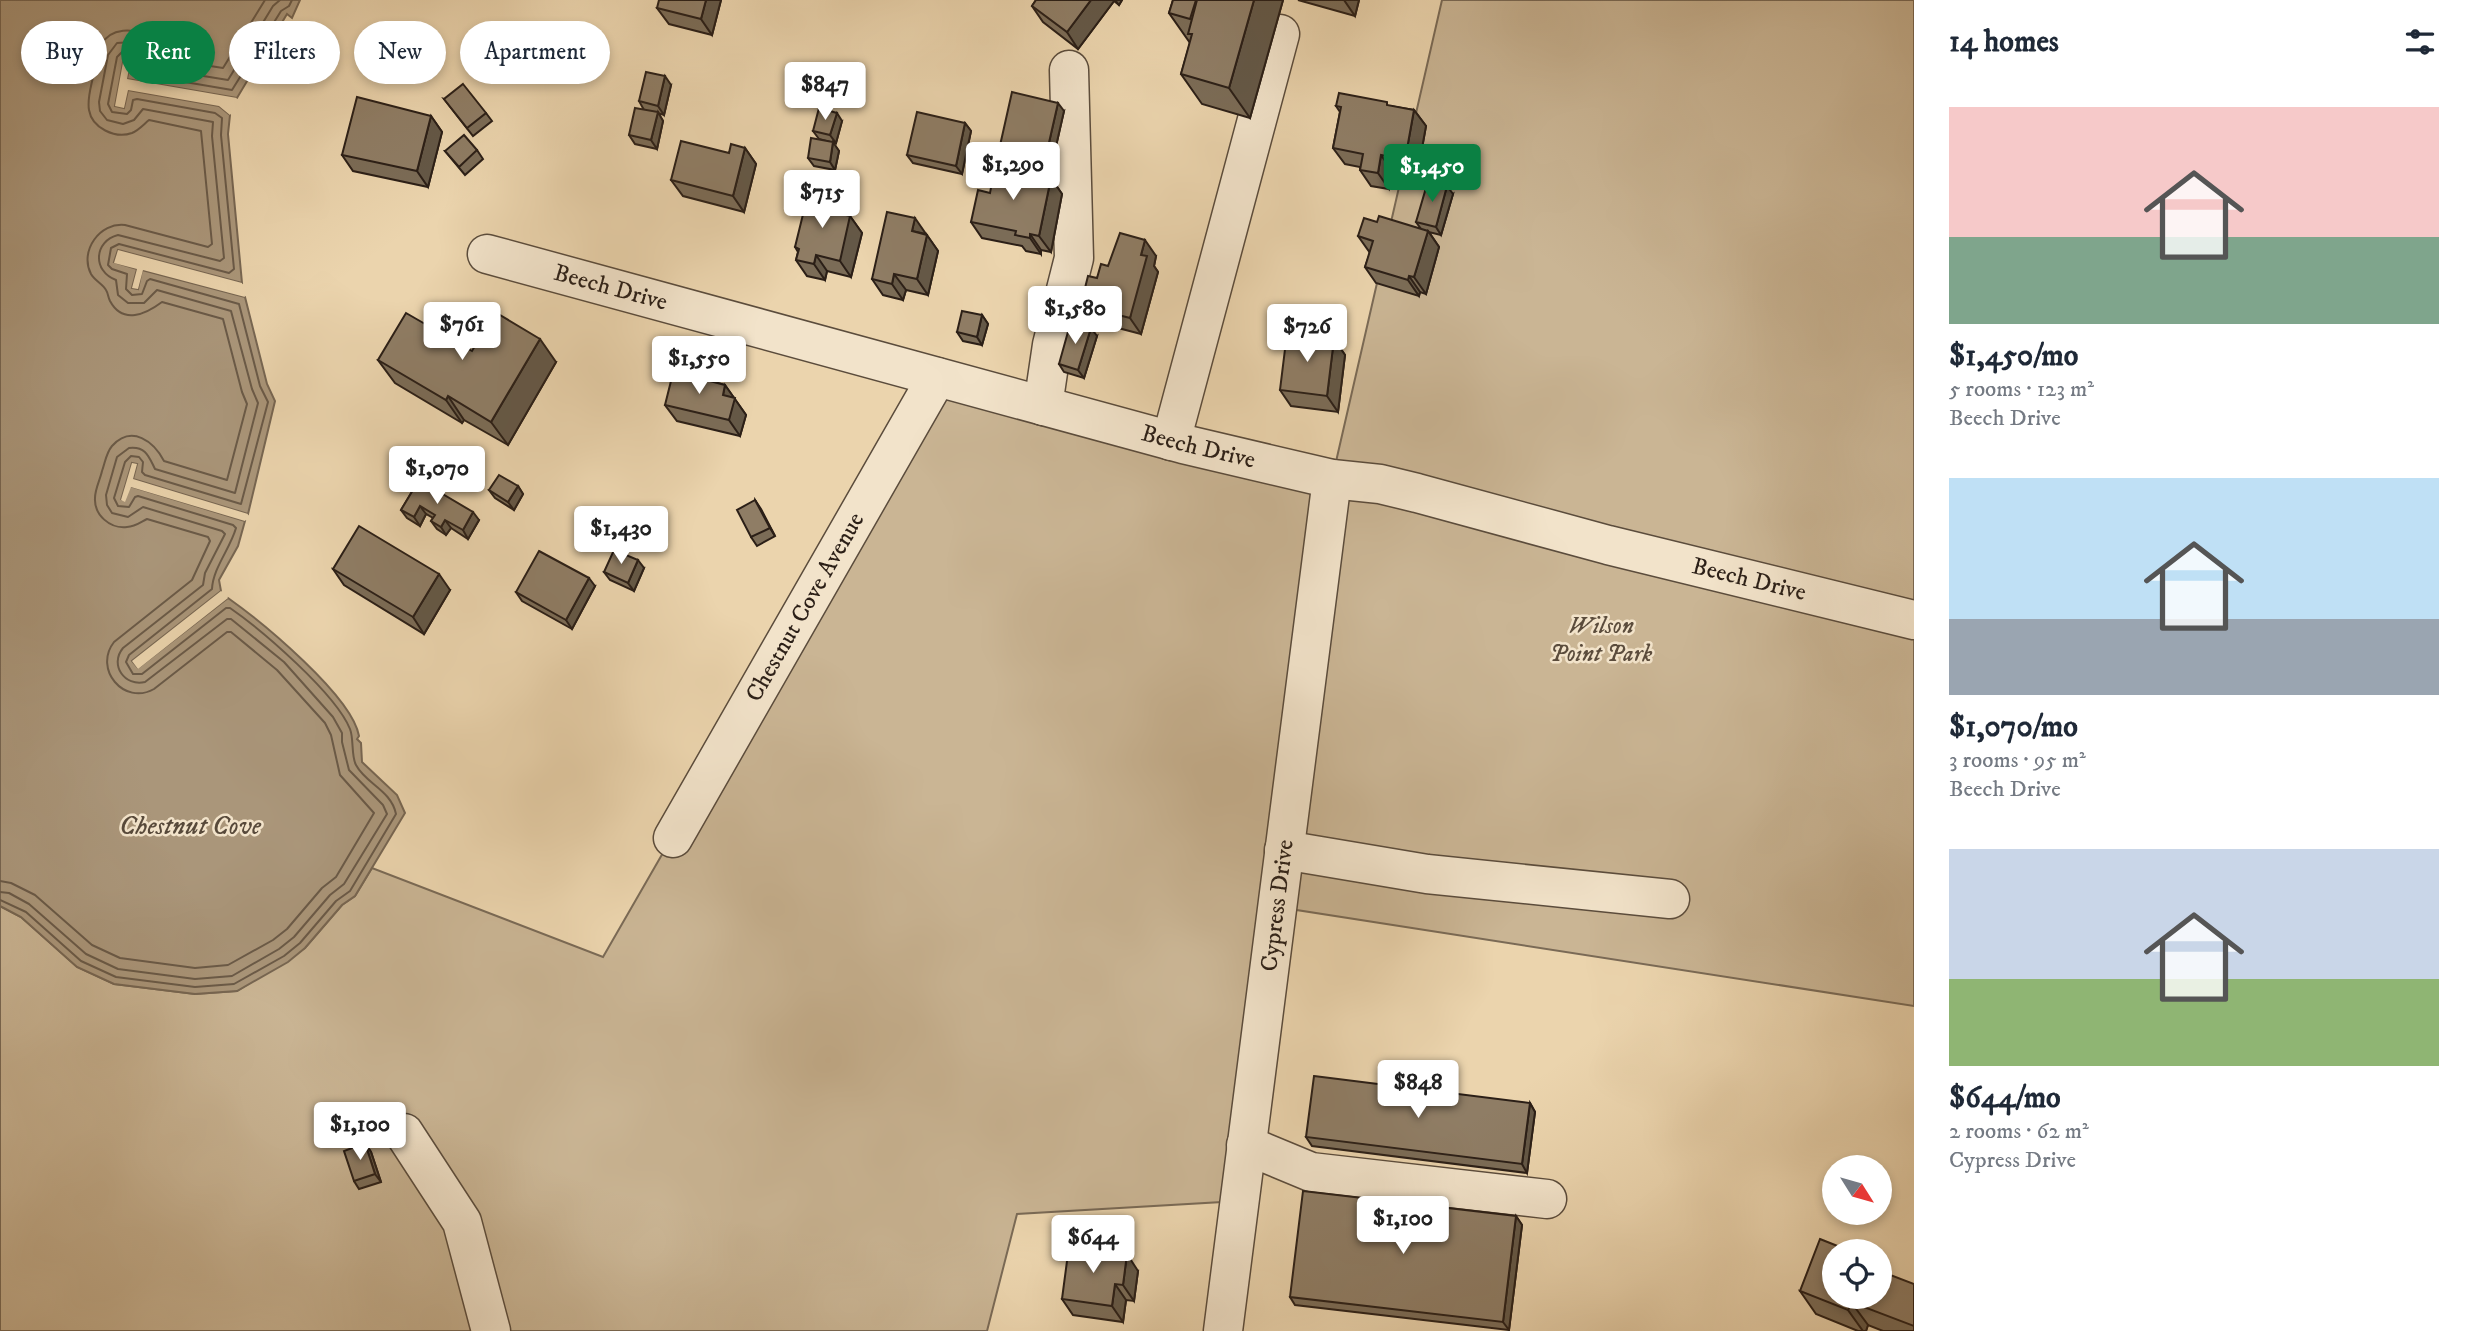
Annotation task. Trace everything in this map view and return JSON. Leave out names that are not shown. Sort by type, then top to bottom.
[{"type":"street","points":[[1171,441],[1280,34]]},
{"type":"street","points":[[1043,406],[1052,345],[1074,258],[1069,70]]},
{"type":"street","name":"Beech Drive","points":[[487,254],[1171,441],[1332,479],[1380,484],[1608,545],[1914,620]]},
{"type":"street","name":"Chestnut Cove Avenue","points":[[673,838],[937,377]]},
{"type":"street","name":"Cypress Drive","points":[[1223,1331],[1332,479]]},
{"type":"street","points":[[1284,850],[1427,874],[1670,899]]},
{"type":"street","points":[[404,1133],[462,1222],[491,1331]]},
{"type":"street","points":[[1246,1145],[1311,1172],[1547,1199]]},
{"type":"green space","name":"Wilson Point Park","points":[[1442,0],[1914,0],[1914,1006],[1277,907],[1239,1201],[1017,1214],[987,1331],[0,1331],[0,906],[21,917],[77,967],[114,984],[195,994],[237,991],[305,948],[342,905],[355,896],[372,868],[603,957],[937,377],[1332,479]]},
{"type":"water","name":"Chestnut Cove","points":[[0,0],[300,0],[292,18],[287,14],[283,21],[229,21],[229,84],[245,84],[237,98],[156,84],[215,84],[215,21],[121,21],[121,73],[115,106],[124,108],[128,90],[219,106],[230,115],[228,134],[242,283],[118,250],[114,262],[137,269],[132,288],[138,289],[142,270],[245,297],[267,384],[275,401],[248,514],[133,479],[137,464],[132,463],[121,500],[130,486],[245,521],[238,546],[219,580],[221,591],[132,661],[138,668],[228,598],[304,661],[340,701],[353,720],[359,736],[357,739],[361,743],[362,762],[397,795],[405,813],[355,896],[342,905],[305,948],[288,962],[237,991],[195,994],[114,984],[77,967],[21,917],[0,906]]},
{"type":"pier","points":[[121,73],[119,103],[122,104],[124,89],[128,86],[220,103],[232,111],[230,115],[219,106],[128,90],[124,108],[115,106]]},
{"type":"pier","points":[[137,84],[156,84],[237,98],[235,101]]},
{"type":"pier","points":[[118,250],[242,283],[243,287],[120,254],[118,260],[244,294],[245,297],[143,270],[138,289],[132,288],[137,269],[114,263]]},
{"type":"pier","points":[[132,463],[137,464],[133,479],[248,514],[247,517],[130,483],[247,518],[245,521],[131,487],[125,502],[121,500]]},
{"type":"pier","points":[[221,591],[224,593],[137,662],[138,664],[226,595],[228,598],[138,669],[132,661]]},
{"type":"building","points":[[659,0],[706,0],[701,19],[657,8]]},
{"type":"building","points":[[1036,0],[1091,0],[1067,32],[1032,6]]},
{"type":"building","points":[[1173,0],[1196,0],[1190,19],[1169,13]]},
{"type":"building","points":[[1197,0],[1254,0],[1229,88],[1181,74],[1192,34],[1188,34]]},
{"type":"building","points":[[646,72],[665,76],[658,106],[639,101]]},
{"type":"building","points":[[463,84],[486,113],[467,128],[444,99]]},
{"type":"building","points":[[1012,92],[1058,103],[1043,169],[997,159]]},
{"type":"building","points":[[1339,93],[1414,110],[1405,160],[1381,155],[1378,173],[1360,170],[1363,154],[1333,148],[1341,107],[1336,106]]},
{"type":"building","points":[[357,97],[431,116],[417,171],[342,155]]},
{"type":"building","points":[[635,108],[658,112],[651,140],[629,135]]},
{"type":"building","points":[[819,108],[837,113],[830,135],[813,131]]},
{"type":"building","points":[[917,112],[965,123],[956,166],[907,155]]},
{"type":"building","points":[[464,135],[477,150],[459,167],[445,151]]},
{"type":"building","points":[[811,138],[833,142],[830,162],[808,158]]},
{"type":"building","points":[[681,141],[729,153],[731,144],[745,148],[733,196],[671,180]]},
{"type":"building","points":[[1437,147],[1455,153],[1447,176],[1429,170]]},
{"type":"building","points":[[995,166],[1051,178],[1039,236],[1030,234],[1030,238],[1015,235],[1016,231],[971,222],[978,190],[990,193]]},
{"type":"building","points":[[1428,181],[1447,186],[1436,227],[1416,222]]},
{"type":"building","points":[[808,194],[840,202],[838,213],[850,216],[840,261],[816,255],[814,264],[796,260],[799,249],[795,247]]},
{"type":"building","points":[[887,212],[915,218],[912,231],[927,235],[917,279],[894,274],[892,284],[872,279]]},
{"type":"building","points":[[1379,216],[1428,231],[1414,277],[1409,276],[1408,280],[1365,267],[1373,241],[1358,236],[1364,218],[1377,222]]},
{"type":"building","points":[[1120,233],[1145,240],[1141,255],[1147,256],[1130,318],[1091,308],[1093,299],[1083,296],[1088,276],[1097,278],[1101,264],[1108,266]]},
{"type":"building","points":[[962,311],[982,315],[977,337],[957,332]]},
{"type":"building","points":[[495,312],[540,339],[491,422],[448,396],[446,400],[378,360],[406,313],[472,351]]},
{"type":"building","points":[[1071,321],[1091,328],[1078,370],[1059,364]]},
{"type":"building","points":[[1287,333],[1334,339],[1327,396],[1280,390]]},
{"type":"building","points":[[695,372],[707,375],[706,380],[725,385],[723,395],[735,398],[729,420],[665,405],[673,373],[693,378]]},
{"type":"building","points":[[499,475],[518,486],[508,502],[489,490]]},
{"type":"building","points":[[419,480],[473,512],[463,530],[445,520],[441,527],[431,521],[435,515],[420,506],[414,517],[401,510]]},
{"type":"building","points":[[755,500],[770,528],[751,537],[737,510]]},
{"type":"building","points":[[359,526],[439,574],[413,617],[333,569]]},
{"type":"building","points":[[614,550],[638,560],[628,583],[604,572]]},
{"type":"building","points":[[539,551],[589,578],[566,620],[516,592]]},
{"type":"building","points":[[1314,1076],[1530,1103],[1522,1164],[1306,1137]]},
{"type":"building","points":[[365,1143],[375,1174],[354,1181],[344,1151]]},
{"type":"building","points":[[1303,1191],[1516,1216],[1503,1322],[1290,1297]]},
{"type":"building","points":[[1820,1239],[1822,1240],[1822,1300],[1800,1291]]},
{"type":"building","points":[[1069,1246],[1127,1254],[1123,1285],[1115,1284],[1112,1306],[1062,1299]]},
{"type":"building","points":[[1892,1276],[1914,1284],[1914,1326],[1869,1309],[1892,1309]]}]
